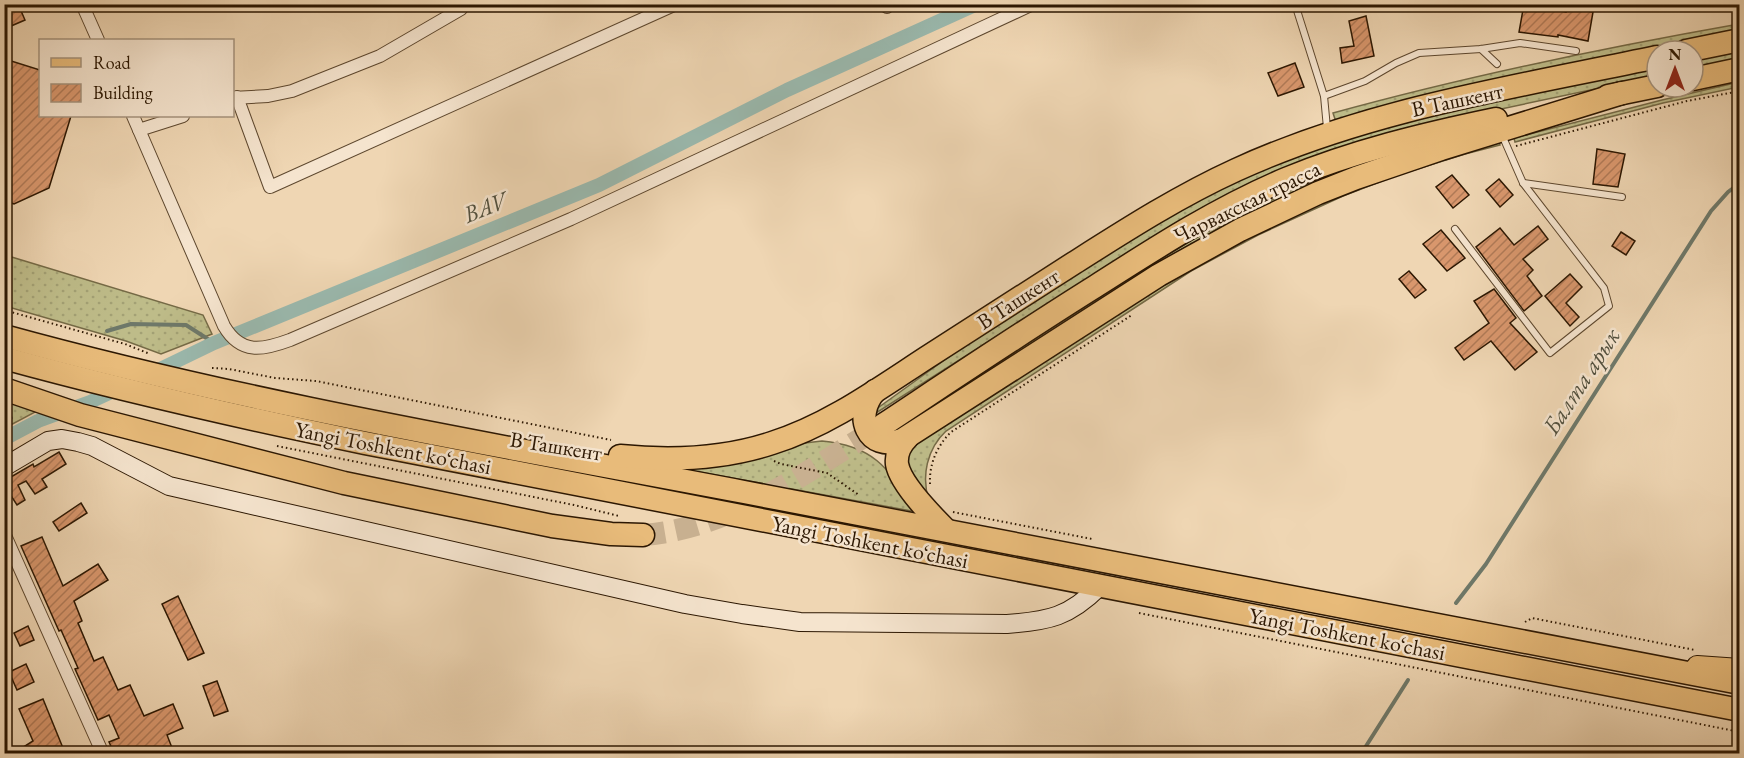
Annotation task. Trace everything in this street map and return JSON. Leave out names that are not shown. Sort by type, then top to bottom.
[{"type":"highway","points":[[1705,47],[1740,40]]},
{"type":"highway","name":"В Ташкент","points":[[371,421],[505,437],[645,458],[670,459],[720,455],[765,446],[811,427],[875,391],[1121,233],[1177,200],[1246,165],[1359,124],[1424,107],[1645,60]]},
{"type":"highway","points":[[1705,76],[1740,69]]},
{"type":"highway","name":"Чарвакская трасса","points":[[883,425],[1134,261],[1197,224],[1263,190],[1329,162],[1410,138],[1502,133],[1622,93],[1645,88]]},
{"type":"highway","points":[[875,391],[864,410],[863,420],[866,430],[874,438],[885,442],[896,442],[907,438],[1159,275],[1240,230],[1318,193],[1356,178],[1441,149],[1502,133]]},
{"type":"highway","name":"Yangi Toshkent ko‘chasi","points":[[4,336],[175,379],[371,421],[948,521],[1740,683]]},
{"type":"highway","name":"Yangi Toshkent ko‘chasi","points":[[4,358],[232,416],[365,443],[1740,710]]},
{"type":"highway","points":[[4,389],[80,415],[405,497],[579,531],[643,535]]},
{"type":"highway","points":[[907,438],[899,450],[898,469],[922,506],[948,521]]},
{"type":"main road","points":[[1623,660],[1740,669]]},
{"type":"street","points":[[82,4],[99,39]]},
{"type":"street","points":[[465,4],[461,9],[380,56],[292,91],[268,96],[235,98],[270,187],[676,4]]},
{"type":"street","points":[[133,117],[224,326],[231,338],[244,345],[257,349],[265,348],[290,340],[571,219],[1033,4]]},
{"type":"street","points":[[139,130],[180,117]]},
{"type":"street","points":[[4,467],[48,441],[62,439],[78,441],[169,486],[685,604],[800,622],[1006,624],[1028,622],[1050,619],[1069,611],[1084,602],[1100,586]]},
{"type":"street","points":[[4,532],[103,753]]},
{"type":"lane","points":[[1295,4],[1324,96],[1328,134]]},
{"type":"lane","points":[[1324,96],[1365,81],[1419,53],[1480,49],[1520,43],[1576,51]]},
{"type":"lane","points":[[1480,49],[1497,64]]},
{"type":"lane","points":[[1455,229],[1550,353],[1609,306],[1604,288],[1523,183],[1502,133]]},
{"type":"lane","points":[[1523,183],[1622,197]]},
{"type":"path","points":[[1502,133],[1740,91]]},
{"type":"path","points":[[4,310],[125,344],[156,356]]},
{"type":"path","points":[[930,487],[934,457],[941,443],[951,432],[1137,312]]},
{"type":"path","points":[[206,368],[228,369],[275,378],[316,381],[617,441]]},
{"type":"path","points":[[272,445],[626,517]]},
{"type":"path","points":[[765,446],[774,461],[827,473],[861,496]]},
{"type":"path","points":[[948,521],[1091,538]]},
{"type":"path","points":[[1131,611],[1740,732]]},
{"type":"path","points":[[1523,623],[1532,618],[1695,650]]},
{"type":"shaded area","points":[[1739,24],[1739,31],[1704,39],[1658,39]]},
{"type":"shaded area","points":[[1645,42],[1645,52],[1336,122],[1333,113],[1434,87]]},
{"type":"shaded area","points":[[1739,50],[1739,59],[1705,66],[1705,57]]},
{"type":"shaded area","points":[[1645,70],[1645,79],[1425,125],[1164,231],[876,413],[875,410],[986,330],[1161,219],[1276,162],[1400,121]]},
{"type":"shaded area","points":[[1739,82],[1739,87],[1705,94],[1705,90]]},
{"type":"shaded area","points":[[1682,99],[1515,142],[1514,138],[1662,100]]},
{"type":"shaded area","points":[[1499,142],[1500,145],[1395,176],[1343,196],[1258,235],[1191,271],[946,431],[934,446],[927,463],[926,482],[929,501],[903,460],[915,441],[1223,248],[1359,186]]},
{"type":"shaded area","points":[[1396,153],[891,436],[888,433],[1195,238],[1292,190],[1361,163]]},
{"type":"shaded area","points":[[5,255],[203,315],[212,334],[161,354],[126,341],[5,306]]},
{"type":"shaded area","points":[[5,398],[39,410],[5,428]]},
{"type":"shaded area","points":[[822,441],[856,448],[879,463],[889,472],[917,512],[678,468],[796,444]]},
{"type":"building","points":[[4,4],[18,4],[25,20],[4,29]]},
{"type":"building","points":[[1524,4],[1566,12],[1567,7],[1593,12],[1588,41],[1558,35],[1558,37],[1519,32]]},
{"type":"building","points":[[1366,16],[1374,56],[1342,63],[1340,48],[1354,46],[1349,21]]},
{"type":"building","points":[[8,60],[39,70],[39,117],[71,117],[49,188],[14,204],[4,201],[4,72]]},
{"type":"building","points":[[1295,63],[1304,87],[1278,96],[1268,73]]},
{"type":"building","points":[[1597,149],[1625,154],[1618,187],[1593,184]]},
{"type":"building","points":[[1452,175],[1469,195],[1453,208],[1436,187]]},
{"type":"building","points":[[1499,179],[1513,195],[1500,207],[1486,190]]},
{"type":"building","points":[[1538,226],[1548,239],[1523,259],[1533,270],[1527,276],[1542,296],[1524,311],[1476,247],[1500,228],[1514,245]]},
{"type":"building","points":[[1441,230],[1465,258],[1447,271],[1423,244]]},
{"type":"building","points":[[1621,232],[1635,241],[1626,255],[1612,246]]},
{"type":"building","points":[[1409,271],[1426,290],[1415,298],[1399,279]]},
{"type":"building","points":[[1570,274],[1582,287],[1566,303],[1579,317],[1570,326],[1545,296]]},
{"type":"building","points":[[1494,289],[1516,318],[1510,323],[1537,352],[1515,370],[1491,341],[1464,360],[1455,348],[1489,323],[1474,301]]},
{"type":"building","points":[[59,452],[66,464],[42,479],[47,487],[35,494],[26,481],[18,485],[25,500],[17,505],[4,485],[4,481]]},
{"type":"building","points":[[81,503],[87,513],[59,531],[53,522]]},
{"type":"building","points":[[42,537],[63,586],[98,564],[108,580],[74,601],[82,621],[78,623],[94,661],[103,657],[118,690],[130,685],[144,716],[173,704],[183,728],[167,735],[174,753],[114,753],[109,742],[119,738],[109,715],[98,720],[75,669],[78,668],[21,546]]},
{"type":"building","points":[[178,596],[204,653],[188,660],[162,604]]},
{"type":"building","points":[[28,626],[34,640],[20,646],[14,633]]},
{"type":"building","points":[[26,664],[34,682],[17,690],[9,672]]},
{"type":"building","points":[[217,681],[228,711],[214,716],[203,686]]},
{"type":"building","points":[[43,699],[65,753],[14,753],[33,741],[19,709]]},
{"type":"waterway","name":"BAV","points":[[152,373],[214,343],[599,185],[787,90],[977,4]]},
{"type":"waterway","name":"Балта арык","points":[[1456,603],[1486,564],[1711,211],[1728,192],[1740,183]]},
{"type":"waterway","points":[[107,331],[131,324],[186,325],[214,343]]},
{"type":"waterway","name":"BAV","points":[[4,439],[38,421],[118,389]]},
{"type":"waterway","points":[[4,421],[11,418]]},
{"type":"waterway","name":"Балта арык","points":[[1361,754],[1408,680]]},
{"type":"tunnel","points":[[643,535],[676,530],[738,509],[798,478],[883,425]]}]
